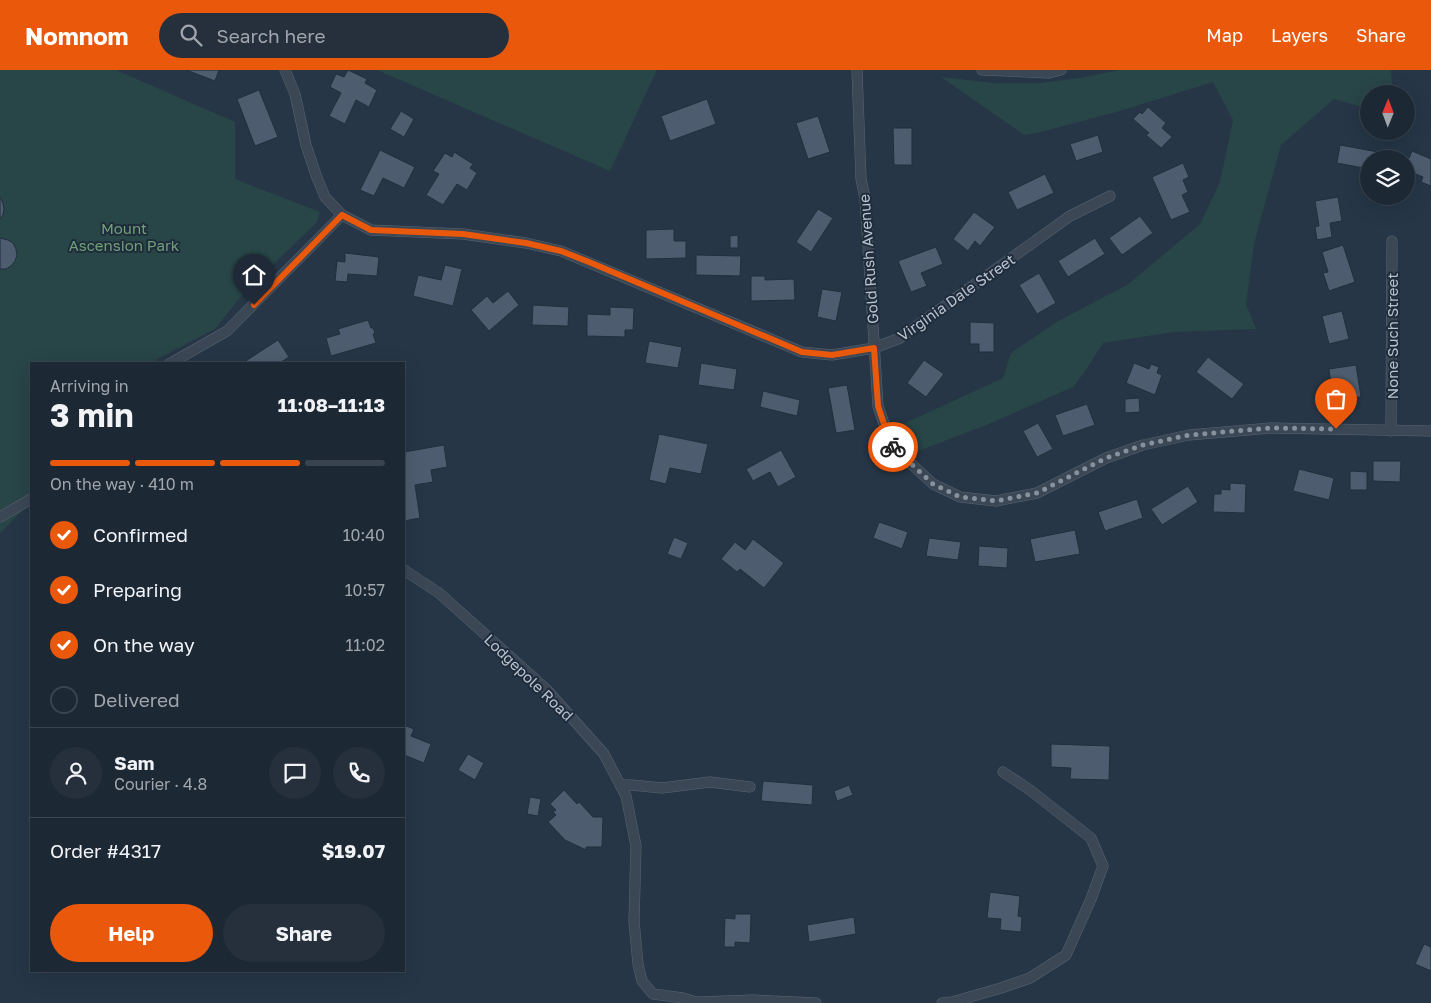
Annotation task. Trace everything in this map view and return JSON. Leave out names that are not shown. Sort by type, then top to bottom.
[{"type":"street","name":"Virginia Dale Street","points":[[285,70],[295,94],[306,145],[316,175],[326,197],[342,215],[371,230],[463,234],[526,243],[561,251],[802,352],[832,355],[874,348],[900,338],[1070,216],[1110,196]]},
{"type":"street","name":"Gold Rush Avenue","points":[[857,70],[861,179],[865,198],[878,406],[891,445],[933,484],[960,497],[996,501],[1037,493],[1106,458],[1143,445],[1189,435],[1271,428],[1431,431]]},
{"type":"street","points":[[982,70],[1049,73],[1061,70]]},
{"type":"street","points":[[173,362],[227,332],[342,215]]},
{"type":"street","name":"None Such Street","points":[[1391,431],[1392,241]]},
{"type":"street","points":[[0,518],[30,500]]},
{"type":"street","name":"Lodgepole Road","points":[[405,571],[439,593],[546,690],[604,754],[626,796],[636,846],[634,921],[638,964],[642,981],[653,994],[683,998],[698,1003],[753,1000],[816,1003]]},
{"type":"street","points":[[942,1003],[952,1002],[1030,978],[1066,955],[1091,899],[1103,866],[1092,838],[1030,790],[1003,772]]},
{"type":"street","points":[[620,785],[662,788],[710,782],[750,787]]},
{"type":"green space","name":"Mount Ascension Park","points":[[0,70],[116,70],[235,122],[235,179],[320,212],[317,222],[242,295],[215,329],[152,362],[30,362],[30,503],[0,533]]},
{"type":"green space","points":[[377,70],[657,70],[610,171]]},
{"type":"green space","points":[[1119,70],[1391,70],[1392,85],[1360,85],[1360,106],[1334,99],[1281,145],[1254,244],[1246,304],[1256,329],[1174,332],[1103,343],[1073,387],[989,424],[913,453],[904,442],[897,427],[1003,378],[1011,353],[1058,321],[1127,285],[1200,224],[1220,182],[1233,120],[1213,82],[1120,111],[1024,135],[941,77],[994,83],[1040,83],[1080,78]]},
{"type":"building","points":[[186,70],[219,70],[215,81]]},
{"type":"building","points":[[348,70],[367,79],[365,83],[377,90],[369,107],[356,100],[345,124],[329,116],[341,93],[330,87],[336,74],[344,77]]},
{"type":"building","points":[[259,90],[278,137],[255,146],[237,99]]},
{"type":"building","points":[[707,99],[716,124],[670,141],[661,116]]},
{"type":"building","points":[[1148,107],[1166,123],[1162,128],[1172,137],[1161,148],[1146,135],[1149,133],[1133,119],[1140,112],[1142,114]]},
{"type":"building","points":[[401,111],[414,119],[404,137],[390,129]]},
{"type":"building","points":[[818,116],[830,152],[808,159],[796,123]]},
{"type":"building","points":[[893,128],[912,128],[912,165],[894,165]]},
{"type":"building","points":[[1098,135],[1103,152],[1076,161],[1070,144]]},
{"type":"building","points":[[1340,145],[1367,150],[1360,150],[1360,167],[1337,163]]},
{"type":"building","points":[[380,150],[415,167],[404,188],[383,178],[374,196],[360,190]]},
{"type":"building","points":[[454,152],[473,164],[470,168],[477,173],[467,190],[457,184],[443,205],[426,195],[439,174],[433,171],[445,153],[452,157]]},
{"type":"building","points":[[1415,152],[1431,159],[1431,186],[1421,182],[1423,177],[1415,174]]},
{"type":"building","points":[[1183,163],[1189,177],[1183,180],[1188,192],[1182,195],[1190,212],[1171,220],[1152,177]]},
{"type":"building","points":[[1045,174],[1054,193],[1017,210],[1008,192]]},
{"type":"building","points":[[0,197],[4,209],[0,219]]},
{"type":"building","points":[[1338,197],[1342,221],[1330,223],[1332,237],[1317,240],[1315,227],[1319,226],[1315,201]]},
{"type":"building","points":[[818,209],[833,218],[811,252],[796,242]]},
{"type":"building","points":[[974,212],[995,227],[980,246],[975,241],[968,251],[953,239]]},
{"type":"building","points":[[1140,216],[1153,233],[1122,255],[1109,238]]},
{"type":"building","points":[[674,229],[674,241],[686,241],[686,258],[646,259],[646,230]]},
{"type":"building","points":[[738,235],[738,248],[730,248],[730,236]]},
{"type":"building","points":[[0,238],[13,243],[16,249],[15,261],[6,269],[0,269]]},
{"type":"building","points":[[1095,238],[1105,254],[1068,277],[1058,261]]},
{"type":"building","points":[[1343,245],[1355,282],[1329,291],[1323,273],[1328,272],[1322,252]]},
{"type":"building","points":[[936,247],[943,264],[921,273],[927,286],[911,292],[898,261]]},
{"type":"building","points":[[345,253],[379,257],[377,276],[348,274],[347,282],[335,281],[337,261],[345,262]]},
{"type":"building","points":[[696,255],[741,256],[740,276],[696,275]]},
{"type":"building","points":[[445,265],[462,269],[453,306],[413,296],[418,275],[441,280]]},
{"type":"building","points":[[1039,273],[1056,303],[1037,314],[1019,285]]},
{"type":"building","points":[[751,276],[765,276],[765,280],[794,279],[795,300],[751,301]]},
{"type":"building","points":[[822,289],[842,292],[836,321],[817,317]]},
{"type":"building","points":[[508,291],[519,305],[489,331],[471,310],[487,296],[493,303]]},
{"type":"building","points":[[533,305],[569,307],[568,326],[532,325]]},
{"type":"building","points":[[610,307],[634,308],[633,330],[625,330],[625,337],[587,336],[587,314],[610,315]]},
{"type":"building","points":[[1342,311],[1349,339],[1329,344],[1322,316]]},
{"type":"building","points":[[368,320],[375,333],[373,334],[376,343],[331,356],[326,338],[340,334],[338,329]]},
{"type":"building","points":[[970,322],[994,323],[994,352],[979,352],[979,344],[970,344]]},
{"type":"building","points":[[278,340],[289,357],[281,362],[244,362]]},
{"type":"building","points":[[649,341],[682,347],[678,368],[645,363]]},
{"type":"building","points":[[1208,357],[1244,384],[1232,399],[1196,372]]},
{"type":"building","points":[[924,360],[944,374],[926,397],[907,383]]},
{"type":"building","points":[[701,363],[737,369],[734,390],[698,385]]},
{"type":"building","points":[[1134,363],[1149,369],[1151,364],[1159,367],[1157,373],[1162,375],[1155,395],[1126,383]]},
{"type":"building","points":[[1356,365],[1361,397],[1333,400],[1329,369]]},
{"type":"building","points":[[847,385],[855,430],[836,433],[828,388]]},
{"type":"building","points":[[763,391],[800,400],[797,416],[760,407]]},
{"type":"building","points":[[1139,398],[1140,412],[1125,413],[1125,399]]},
{"type":"building","points":[[1087,404],[1095,425],[1063,436],[1055,415]]},
{"type":"building","points":[[1038,423],[1053,449],[1037,457],[1023,431]]},
{"type":"building","points":[[659,434],[708,444],[701,474],[670,468],[666,484],[649,480]]},
{"type":"building","points":[[444,445],[447,467],[431,470],[433,482],[415,485],[420,518],[405,521],[405,452]]},
{"type":"building","points":[[781,450],[796,477],[778,487],[770,472],[753,481],[746,469]]},
{"type":"building","points":[[1373,461],[1401,461],[1400,482],[1373,481]]},
{"type":"building","points":[[1299,469],[1334,478],[1329,500],[1293,491]]},
{"type":"building","points":[[1350,471],[1367,472],[1367,490],[1350,490]]},
{"type":"building","points":[[1230,483],[1246,484],[1245,513],[1213,512],[1214,494],[1221,494],[1221,489],[1230,490]]},
{"type":"building","points":[[1188,486],[1198,502],[1162,525],[1151,509]]},
{"type":"building","points":[[1137,499],[1143,518],[1105,531],[1098,512]]},
{"type":"building","points":[[879,522],[908,532],[902,549],[873,538]]},
{"type":"building","points":[[1075,530],[1080,554],[1035,562],[1030,539]]},
{"type":"building","points":[[674,537],[688,543],[681,559],[667,554]]},
{"type":"building","points":[[929,538],[961,542],[958,560],[926,556]]},
{"type":"building","points":[[753,539],[784,563],[764,588],[740,569],[737,572],[721,559],[735,542],[745,550]]},
{"type":"building","points":[[979,546],[1008,548],[1007,568],[978,566]]},
{"type":"building","points":[[405,725],[414,729],[411,736],[431,744],[424,763],[405,755]]},
{"type":"building","points":[[1051,744],[1110,746],[1109,780],[1070,779],[1071,768],[1051,767]]},
{"type":"building","points":[[468,754],[484,763],[475,780],[458,770]]},
{"type":"building","points":[[763,781],[813,785],[812,805],[761,801]]},
{"type":"building","points":[[849,785],[853,795],[837,801],[834,791]]},
{"type":"building","points":[[564,790],[593,817],[603,817],[602,847],[586,847],[586,850],[565,840],[548,822],[556,815],[553,812],[556,810],[550,804]]},
{"type":"building","points":[[530,797],[541,799],[538,816],[527,814]]},
{"type":"building","points":[[990,892],[1020,896],[1018,916],[1022,917],[1021,932],[1000,930],[1001,919],[987,918]]},
{"type":"building","points":[[735,914],[751,914],[750,943],[735,942],[735,947],[724,947],[725,918],[735,919]]},
{"type":"building","points":[[854,917],[856,934],[809,942],[807,925]]},
{"type":"building","points":[[1424,944],[1431,947],[1431,971],[1415,964]]},
{"type":"way so far","points":[[893,447],[933,484],[960,497],[996,501],[1037,493],[1106,458],[1143,445],[1189,435],[1271,428],[1336,429]]},
{"type":"route","points":[[254,305],[342,215],[371,230],[463,234],[526,243],[561,251],[589,262],[802,352],[832,355],[874,348],[878,406],[893,447]]}]
